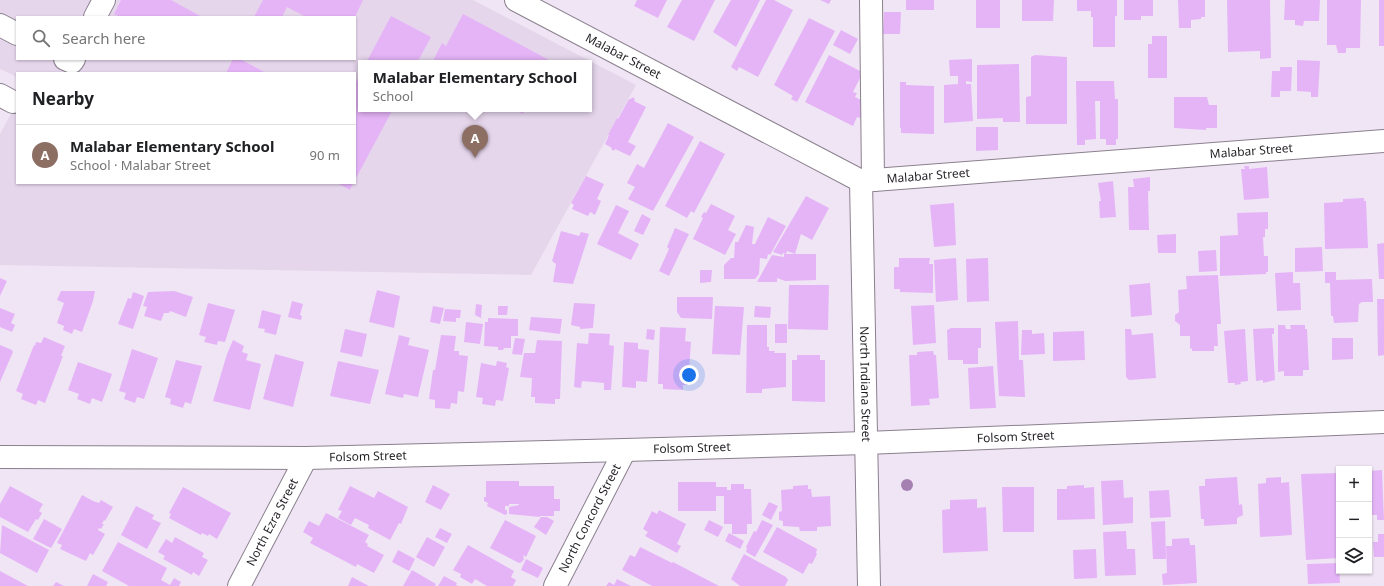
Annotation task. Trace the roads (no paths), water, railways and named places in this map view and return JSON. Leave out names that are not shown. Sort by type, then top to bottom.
[{"type":"street","points":[[96,16],[104,0]]},
{"type":"street","name":"Malabar Street","points":[[516,0],[867,181],[1384,141]]},
{"type":"street","name":"North Indiana Street","points":[[869,586],[866,443],[867,181],[871,0]]},
{"type":"street","points":[[0,25],[16,33]]},
{"type":"street","name":"Folsom Street","points":[[0,457],[306,458],[625,450],[866,443],[1384,422]]},
{"type":"street","name":"North Concord Street","points":[[555,586],[625,450]]},
{"type":"street","name":"North Ezra Street","points":[[239,586],[306,458]]},
{"type":"place","name":"Malabar Elementary School","points":[[475,158]]}]
